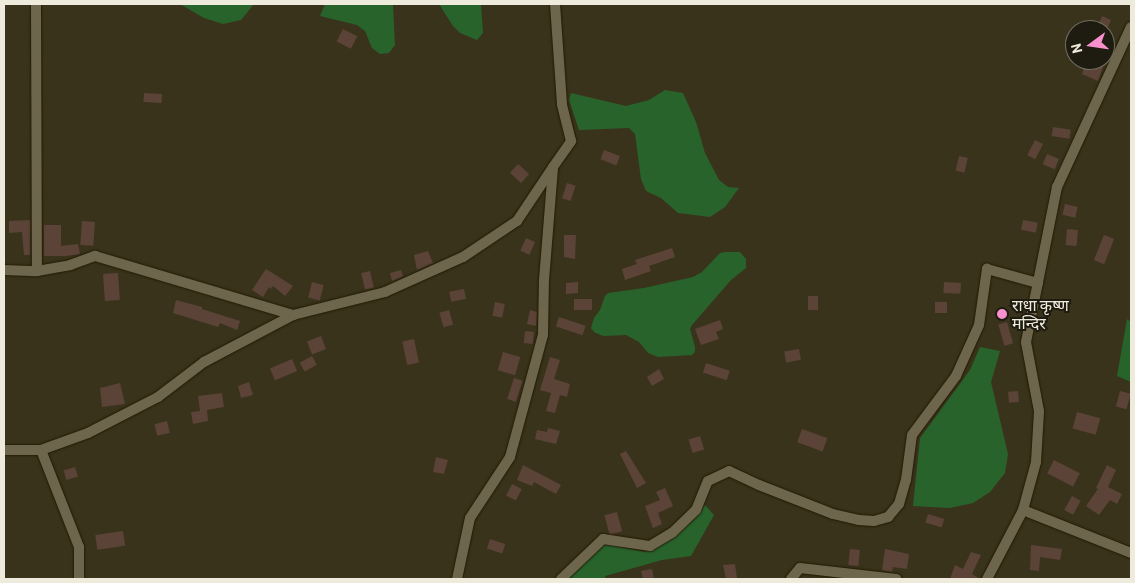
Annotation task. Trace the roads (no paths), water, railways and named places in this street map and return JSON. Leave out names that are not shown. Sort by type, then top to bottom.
[{"type":"street","points":[[36,4],[37,271]]},
{"type":"street","points":[[4,450],[41,450],[88,433],[158,397],[204,362],[293,315],[385,292],[463,257],[517,221],[571,141],[562,104],[555,4]]},
{"type":"street","points":[[987,579],[1023,510],[1036,462],[1039,411],[1026,342],[1056,187],[1131,27]]},
{"type":"street","points":[[456,579],[470,518],[510,457],[543,335],[545,272],[554,167]]},
{"type":"street","points":[[4,270],[37,271],[96,256],[293,315]]},
{"type":"street","points":[[561,579],[603,539],[650,546],[672,533],[696,510],[708,481],[729,471],[832,514],[867,521],[888,517],[900,504],[906,480],[912,434],[956,376],[971,346],[979,325],[987,269],[1038,283]]},
{"type":"street","points":[[41,450],[79,547],[79,579]]},
{"type":"street","points":[[1023,510],[1131,553]]},
{"type":"street","points":[[791,579],[800,568],[896,579]]},
{"type":"place","name":"राधा कृष्ण मन्दिर","points":[[1002,314]]}]
